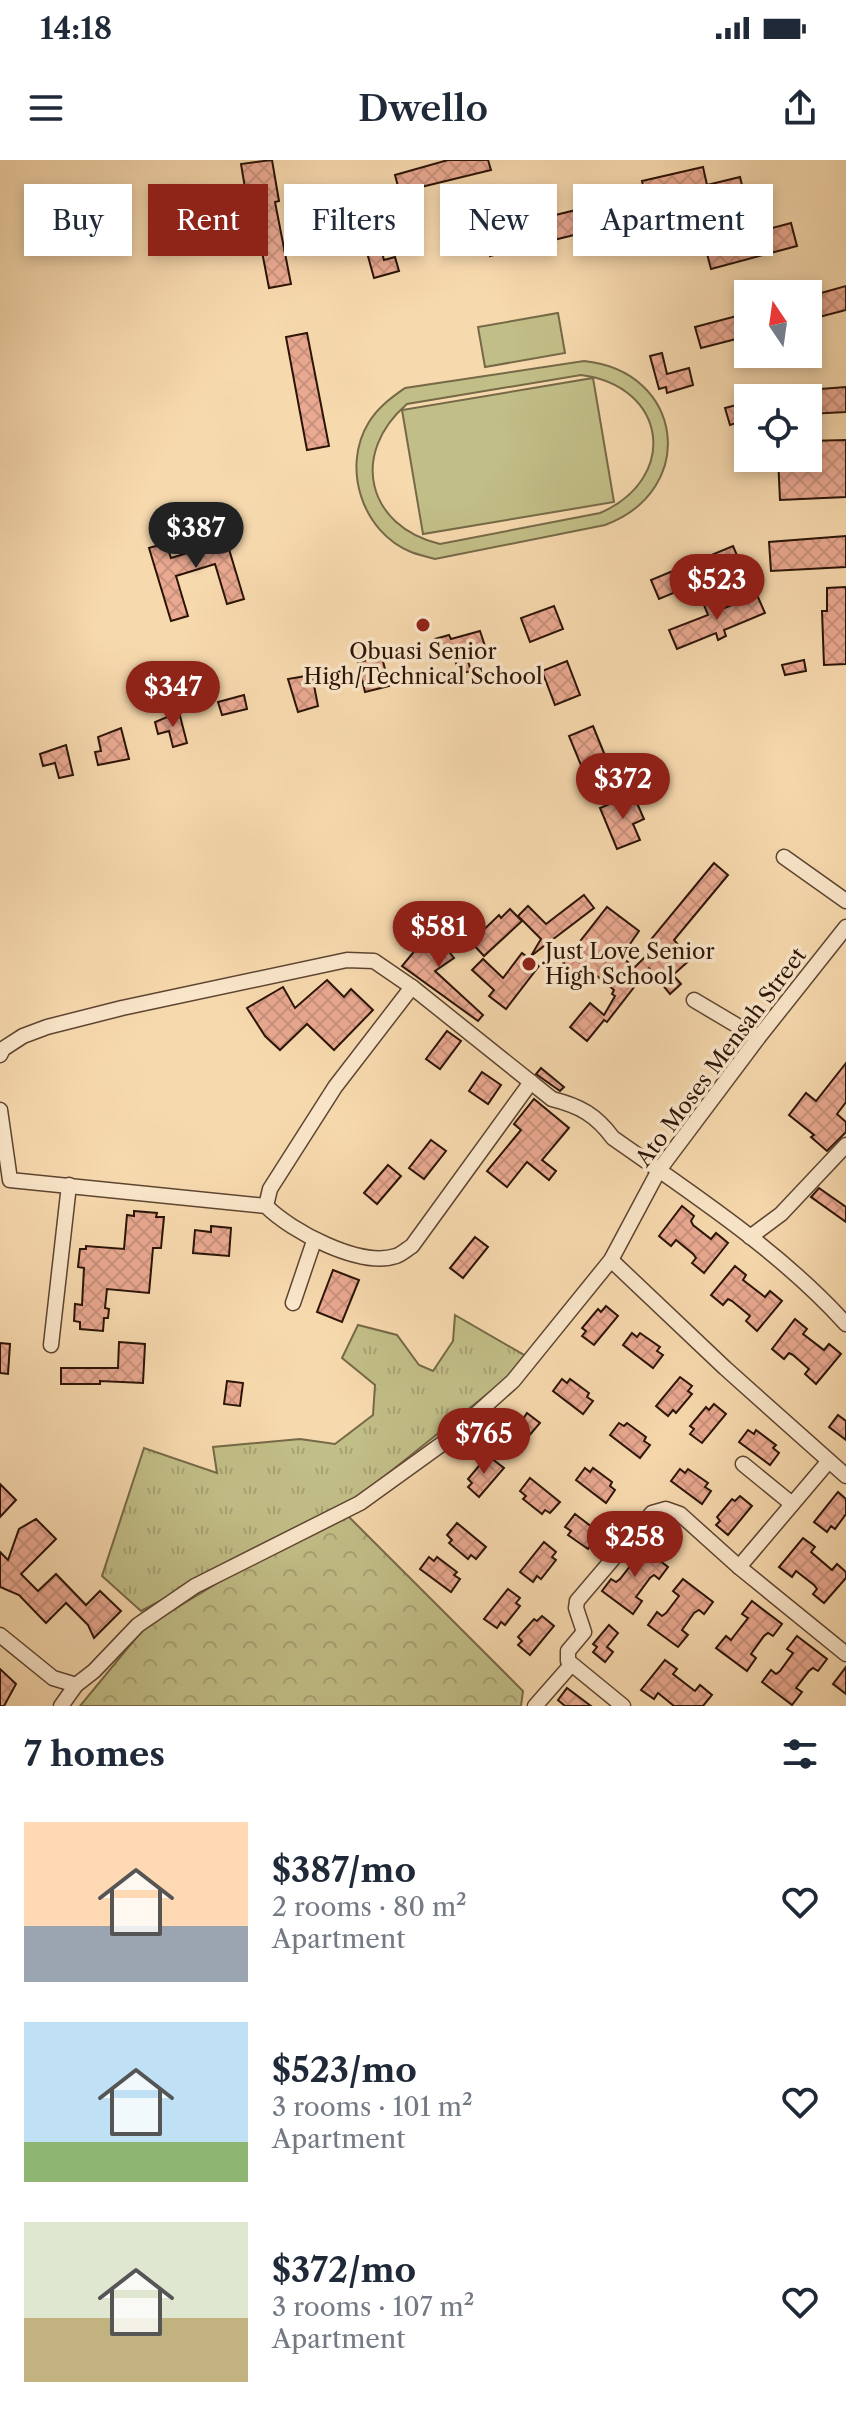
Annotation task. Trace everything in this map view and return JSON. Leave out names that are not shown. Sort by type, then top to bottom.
[{"type":"street","points":[[784,857],[846,901]]},
{"type":"street","name":"Ato Moses Mensah Street","points":[[61,1706],[76,1685],[94,1671],[138,1625],[195,1586],[360,1503],[446,1441],[513,1381],[611,1260],[659,1170],[846,927]]},
{"type":"street","points":[[0,1055],[3,1049],[23,1036],[136,1004],[347,960],[374,961],[412,987],[552,1099],[574,1104],[601,1121],[613,1138],[750,1237],[829,1305],[846,1324]]},
{"type":"street","points":[[266,1206],[270,1189],[335,1087],[412,987]]},
{"type":"street","points":[[694,1000],[758,1038]]},
{"type":"street","points":[[0,1110],[5,1179],[266,1206],[314,1241],[383,1259],[399,1256],[412,1246],[531,1082]]},
{"type":"street","points":[[750,1237],[781,1214],[846,1145]]},
{"type":"street","points":[[51,1345],[69,1185]]},
{"type":"street","points":[[293,1303],[314,1241]]},
{"type":"street","points":[[611,1260],[846,1476]]},
{"type":"street","points":[[829,1305],[846,1308]]},
{"type":"street","points":[[739,1567],[828,1462]]},
{"type":"street","points":[[743,1464],[792,1504]]},
{"type":"street","points":[[623,1706],[568,1661],[568,1651],[584,1632],[576,1608],[577,1601],[652,1513],[666,1509],[680,1514],[739,1567],[846,1654]]},
{"type":"street","points":[[0,1635],[53,1678],[76,1685]]},
{"type":"street","points":[[535,1706],[571,1665]]},
{"type":"green space","points":[[558,313],[565,353],[485,367],[478,327]]},
{"type":"green space","points":[[584,361],[617,369],[643,386],[659,408],[667,434],[666,460],[655,486],[635,508],[605,525],[435,559],[423,556],[394,543],[380,530],[361,496],[357,478],[357,458],[369,422],[381,407],[405,388]],"holes":[[[581,375],[610,383],[632,396],[646,414],[653,435],[652,457],[643,478],[626,497],[600,513],[440,544],[415,535],[396,521],[382,505],[374,486],[373,465],[378,444],[389,423],[407,404]]]},
{"type":"green space","points":[[593,378],[614,502],[423,534],[402,410]]},
{"type":"green space","points":[[455,1315],[531,1359],[360,1496],[141,1611],[102,1576],[144,1448],[217,1473],[213,1447],[300,1439],[335,1444],[373,1415],[375,1385],[342,1358],[358,1325],[397,1335],[419,1365],[433,1371],[453,1341]]},
{"type":"green space","points":[[347,1515],[523,1691],[521,1706],[80,1706],[145,1627],[229,1576]]},
{"type":"building","points":[[272,160],[279,201],[275,202],[291,284],[269,288],[263,256],[268,256],[268,184],[244,184],[241,164]]},
{"type":"building","points":[[448,160],[488,160],[491,170],[424,186],[397,184],[395,175]]},
{"type":"building","points":[[703,167],[707,184],[643,184],[642,181]]},
{"type":"building","points":[[740,177],[742,184],[711,184]]},
{"type":"building","points":[[573,211],[573,235],[557,239],[557,215]]},
{"type":"building","points":[[791,223],[797,246],[773,252],[773,228]]},
{"type":"building","points":[[368,256],[383,256],[384,260],[395,257],[399,271],[374,278]]},
{"type":"building","points":[[708,256],[760,256],[711,269]]},
{"type":"building","points":[[846,286],[846,310],[822,316],[822,293]]},
{"type":"building","points":[[734,317],[734,340],[701,348],[695,327]]},
{"type":"building","points":[[307,333],[329,446],[307,450],[286,337]]},
{"type":"building","points":[[662,353],[667,374],[689,368],[693,385],[667,393],[666,387],[659,389],[650,356]]},
{"type":"building","points":[[846,387],[846,412],[822,413],[822,389]]},
{"type":"building","points":[[734,406],[734,424],[730,425],[725,408]]},
{"type":"building","points":[[846,440],[846,497],[780,500],[779,472],[822,472],[822,441]]},
{"type":"building","points":[[222,526],[244,599],[227,604],[215,564],[176,576],[188,616],[171,621],[149,548],[166,543],[171,558],[207,547],[203,532]]},
{"type":"building","points":[[846,536],[846,567],[771,571],[769,542]]},
{"type":"building","points":[[733,546],[741,565],[659,599],[651,580]]},
{"type":"building","points":[[846,587],[846,664],[824,665],[822,611],[827,611],[827,588]]},
{"type":"building","points":[[757,595],[765,613],[724,630],[726,636],[718,640],[716,633],[677,649],[669,630],[708,615],[704,605],[713,602],[717,611]]},
{"type":"building","points":[[554,606],[563,629],[530,642],[521,618]]},
{"type":"building","points":[[480,631],[485,646],[465,651],[471,671],[459,674],[454,656],[441,659],[435,639],[449,635],[451,639]]},
{"type":"building","points":[[382,657],[389,686],[365,692],[358,662]]},
{"type":"building","points":[[804,660],[806,671],[785,675],[782,665]]},
{"type":"building","points":[[567,661],[580,695],[555,705],[542,671]]},
{"type":"building","points":[[312,675],[318,706],[298,712],[288,679]]},
{"type":"building","points":[[244,695],[247,709],[222,715],[218,702]]},
{"type":"building","points":[[179,712],[187,743],[173,747],[169,731],[158,734],[155,722]]},
{"type":"building","points":[[593,726],[606,758],[591,764],[595,786],[590,787],[569,736]]},
{"type":"building","points":[[121,728],[129,759],[98,765],[95,752],[101,751],[98,737]]},
{"type":"building","points":[[66,745],[73,775],[59,778],[55,763],[43,766],[40,754]]},
{"type":"building","points":[[633,794],[644,819],[633,824],[640,840],[617,849],[600,808]]},
{"type":"building","points":[[714,863],[728,875],[674,940],[691,959],[673,975],[681,984],[670,994],[649,968],[607,1022],[604,1020],[587,1041],[570,1027],[590,1003],[604,1015],[615,996],[612,994],[614,990],[591,971],[584,980],[563,963],[607,907],[639,931],[621,957],[635,967],[654,948],[648,943]]},
{"type":"building","points":[[584,895],[594,908],[531,956],[541,939],[518,916],[528,906],[546,924]]},
{"type":"building","points":[[510,909],[522,921],[484,956],[471,942],[499,915],[501,918]]},
{"type":"building","points":[[448,929],[460,946],[450,953],[454,958],[435,971],[483,1015],[478,1021],[402,966],[417,948]]},
{"type":"building","points":[[522,953],[539,966],[506,1009],[489,996],[494,990],[472,970],[483,959],[503,978]]},
{"type":"building","points":[[327,980],[344,997],[351,989],[373,1010],[334,1050],[307,1024],[280,1050],[265,1036],[247,1008],[283,987],[295,1008]]},
{"type":"building","points":[[447,1031],[461,1041],[440,1069],[426,1059]]},
{"type":"building","points":[[846,1063],[846,1102],[837,1114],[846,1122],[846,1132],[827,1151],[811,1137],[814,1135],[789,1115],[806,1093],[816,1101]]},
{"type":"building","points":[[541,1068],[564,1087],[560,1091],[536,1074]]},
{"type":"building","points":[[482,1072],[501,1085],[488,1104],[469,1091]]},
{"type":"building","points":[[534,1099],[569,1128],[542,1160],[556,1171],[549,1180],[527,1162],[507,1187],[487,1171],[521,1130],[514,1124]]},
{"type":"building","points":[[431,1140],[446,1151],[424,1179],[409,1168]]},
{"type":"building","points":[[388,1165],[401,1176],[377,1204],[364,1193]]},
{"type":"building","points":[[819,1188],[846,1207],[846,1222],[811,1197]]},
{"type":"building","points":[[682,1206],[694,1216],[691,1221],[693,1225],[711,1239],[716,1233],[728,1243],[704,1273],[692,1263],[696,1258],[693,1254],[676,1240],[671,1246],[659,1236]]},
{"type":"building","points":[[134,1211],[157,1213],[156,1217],[164,1217],[161,1248],[153,1248],[149,1293],[107,1289],[105,1308],[109,1309],[108,1318],[104,1318],[103,1331],[80,1329],[80,1322],[74,1321],[75,1304],[82,1305],[84,1268],[78,1267],[80,1249],[86,1249],[86,1246],[124,1249],[127,1215],[134,1216]]},
{"type":"building","points":[[211,1226],[231,1228],[229,1256],[193,1253],[195,1230],[211,1232]]},
{"type":"building","points":[[475,1237],[488,1247],[463,1278],[450,1268]]},
{"type":"building","points":[[735,1266],[746,1275],[743,1280],[765,1297],[770,1291],[782,1301],[757,1331],[746,1321],[750,1316],[732,1301],[728,1299],[723,1305],[711,1295]]},
{"type":"building","points":[[333,1270],[359,1280],[342,1322],[317,1312]]},
{"type":"building","points":[[606,1306],[618,1316],[594,1345],[582,1336],[586,1331],[582,1328],[598,1309],[601,1312]]},
{"type":"building","points":[[795,1319],[807,1329],[803,1334],[824,1350],[829,1344],[841,1354],[816,1384],[805,1374],[809,1369],[793,1355],[789,1353],[784,1359],[772,1349]]},
{"type":"building","points":[[632,1333],[637,1337],[640,1333],[660,1347],[657,1351],[663,1355],[653,1368],[623,1345]]},
{"type":"building","points":[[119,1342],[145,1344],[143,1383],[100,1381],[100,1384],[61,1384],[61,1368],[118,1368]]},
{"type":"building","points":[[0,1343],[10,1344],[8,1374],[0,1373]]},
{"type":"building","points":[[680,1377],[692,1386],[688,1391],[692,1394],[676,1413],[673,1410],[668,1416],[656,1406]]},
{"type":"building","points":[[562,1379],[567,1383],[570,1379],[589,1393],[587,1397],[593,1401],[583,1414],[553,1391]]},
{"type":"building","points":[[227,1381],[243,1383],[240,1406],[224,1404]]},
{"type":"building","points":[[714,1404],[726,1414],[702,1443],[690,1434],[694,1429],[690,1426],[706,1407],[709,1410]]},
{"type":"building","points":[[527,1413],[540,1423],[515,1452],[504,1443],[508,1438],[504,1435],[519,1416],[523,1419]]},
{"type":"building","points":[[838,1415],[846,1421],[846,1440],[829,1427]]},
{"type":"building","points":[[619,1423],[624,1426],[627,1423],[646,1437],[644,1441],[650,1445],[640,1458],[610,1435]]},
{"type":"building","points":[[748,1430],[754,1434],[756,1430],[776,1445],[773,1448],[779,1453],[770,1465],[739,1442]]},
{"type":"building","points":[[491,1458],[504,1468],[479,1497],[468,1487],[472,1483],[468,1479],[483,1461],[487,1463]]},
{"type":"building","points":[[585,1468],[590,1472],[593,1468],[612,1482],[610,1486],[615,1490],[606,1503],[576,1480]]},
{"type":"building","points":[[680,1469],[685,1473],[688,1469],[708,1483],[705,1487],[711,1491],[702,1504],[671,1481]]},
{"type":"building","points":[[530,1478],[560,1502],[550,1513],[545,1510],[542,1514],[523,1499],[526,1496],[520,1491]]},
{"type":"building","points":[[0,1484],[16,1500],[0,1517]]},
{"type":"building","points":[[838,1492],[846,1499],[846,1514],[835,1529],[831,1526],[827,1532],[814,1522]]},
{"type":"building","points":[[740,1496],[752,1506],[728,1535],[716,1525],[720,1521],[717,1517],[732,1499],[735,1501]]},
{"type":"building","points":[[575,1514],[605,1537],[596,1549],[591,1545],[588,1549],[568,1535],[571,1531],[565,1527]]},
{"type":"building","points":[[36,1519],[56,1539],[21,1574],[38,1591],[56,1574],[86,1605],[100,1591],[121,1611],[94,1638],[88,1625],[66,1603],[46,1623],[19,1595],[0,1587],[0,1552],[8,1560],[19,1529]]},
{"type":"building","points":[[457,1523],[486,1547],[476,1559],[471,1555],[468,1559],[449,1543],[452,1540],[447,1535]]},
{"type":"building","points":[[803,1538],[815,1547],[811,1552],[832,1570],[837,1564],[846,1572],[846,1578],[824,1603],[813,1594],[817,1589],[814,1585],[796,1571],[792,1577],[779,1567]]},
{"type":"building","points":[[544,1542],[556,1552],[552,1557],[556,1560],[541,1579],[537,1576],[533,1582],[520,1572]]},
{"type":"building","points":[[638,1544],[668,1567],[659,1579],[654,1575],[650,1578],[636,1597],[642,1601],[633,1614],[602,1591],[611,1579],[616,1582],[620,1579],[634,1561],[629,1557]]},
{"type":"building","points":[[429,1557],[434,1561],[437,1557],[457,1572],[454,1575],[460,1579],[451,1592],[420,1569]]},
{"type":"building","points":[[683,1579],[713,1602],[704,1614],[699,1610],[694,1613],[682,1630],[688,1635],[678,1647],[648,1625],[657,1612],[662,1616],[666,1613],[679,1596],[673,1591]]},
{"type":"building","points":[[508,1589],[520,1598],[516,1603],[520,1606],[505,1625],[501,1622],[497,1628],[484,1619]]},
{"type":"building","points":[[752,1601],[782,1624],[773,1636],[768,1633],[764,1636],[751,1654],[756,1658],[747,1671],[716,1648],[726,1636],[731,1640],[748,1618],[742,1614]]},
{"type":"building","points":[[542,1616],[554,1626],[530,1655],[518,1645],[522,1641],[518,1637],[534,1619],[537,1621]]},
{"type":"building","points":[[609,1625],[618,1633],[607,1647],[613,1652],[605,1662],[593,1652],[597,1647],[593,1644]]},
{"type":"building","points":[[797,1636],[827,1659],[818,1671],[813,1668],[809,1671],[796,1688],[802,1692],[792,1705],[762,1682],[771,1670],[776,1674],[780,1671],[793,1653],[787,1649]]},
{"type":"building","points":[[665,1660],[677,1669],[673,1674],[695,1691],[700,1685],[712,1695],[703,1706],[674,1706],[658,1693],[654,1699],[641,1690]]},
{"type":"building","points":[[846,1667],[846,1694],[833,1684]]},
{"type":"building","points":[[0,1669],[16,1684],[4,1706],[0,1706]]},
{"type":"building","points":[[567,1688],[591,1706],[565,1706],[558,1700]]},
{"type":"place","name":"Obuasi Senior High/Technical School","points":[[423,625]]},
{"type":"place","name":"Just Love Senior High School","points":[[529,964]]}]
